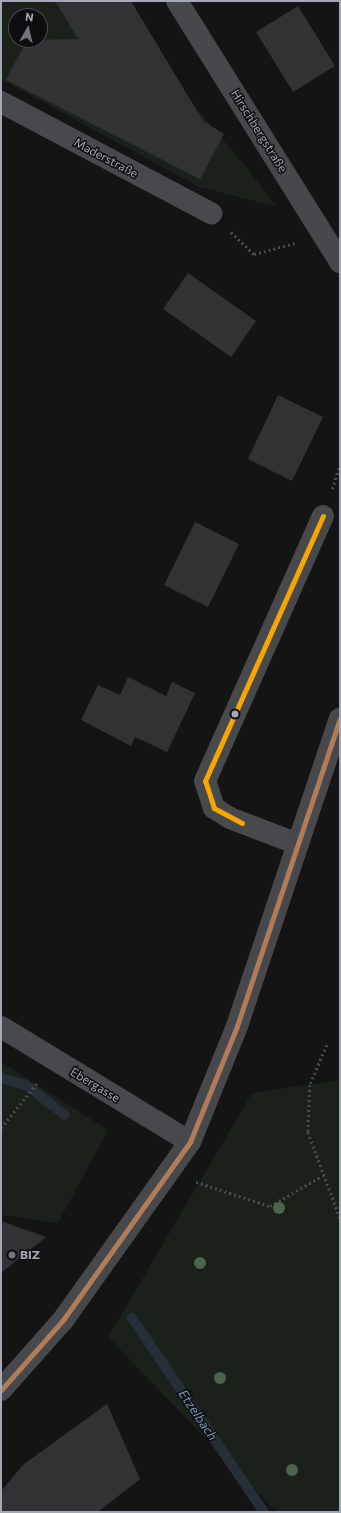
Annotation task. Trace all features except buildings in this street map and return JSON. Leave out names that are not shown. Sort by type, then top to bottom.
[{"type":"main road","name":"Hirschbergstraße","points":[[177,1],[325,235],[340,262]]},
{"type":"main road","points":[[1,1390],[63,1320],[190,1142],[237,1026],[340,719]]},
{"type":"street","name":"Maderstraße","points":[[1,102],[211,213]]},
{"type":"street","points":[[298,844],[230,818],[214,808],[206,781],[323,516]]},
{"type":"street","name":"Ebergasse","points":[[1,1027],[190,1142]]},
{"type":"path","points":[[254,254],[325,235]]},
{"type":"path","points":[[326,1046],[310,1085],[308,1132],[322,1176],[340,1218]]},
{"type":"path","points":[[1,1128],[25,1100],[41,1077]]},
{"type":"path","points":[[168,1173],[270,1206],[322,1176]]},
{"type":"shaded area","points":[[1,1],[118,1],[177,85],[246,167],[277,207],[199,187],[1,79]]},
{"type":"shaded area","points":[[1,1062],[108,1130],[58,1223],[1,1215]]},
{"type":"shaded area","points":[[340,1080],[340,1512],[277,1512],[108,1337],[252,1093]]},
{"type":"waterway","name":"Etzelbach","points":[[1,1078],[26,1085],[65,1115]]},
{"type":"waterway","name":"Etzelbach","points":[[132,1318],[264,1512]]},
{"type":"transit line","points":[[242,823],[214,808],[205,781],[323,516]]},
{"type":"transit line","points":[[1,1390],[63,1320],[190,1142],[237,1026],[340,719]]},
{"type":"place","name":"BIZ","points":[[12,1255]]}]
